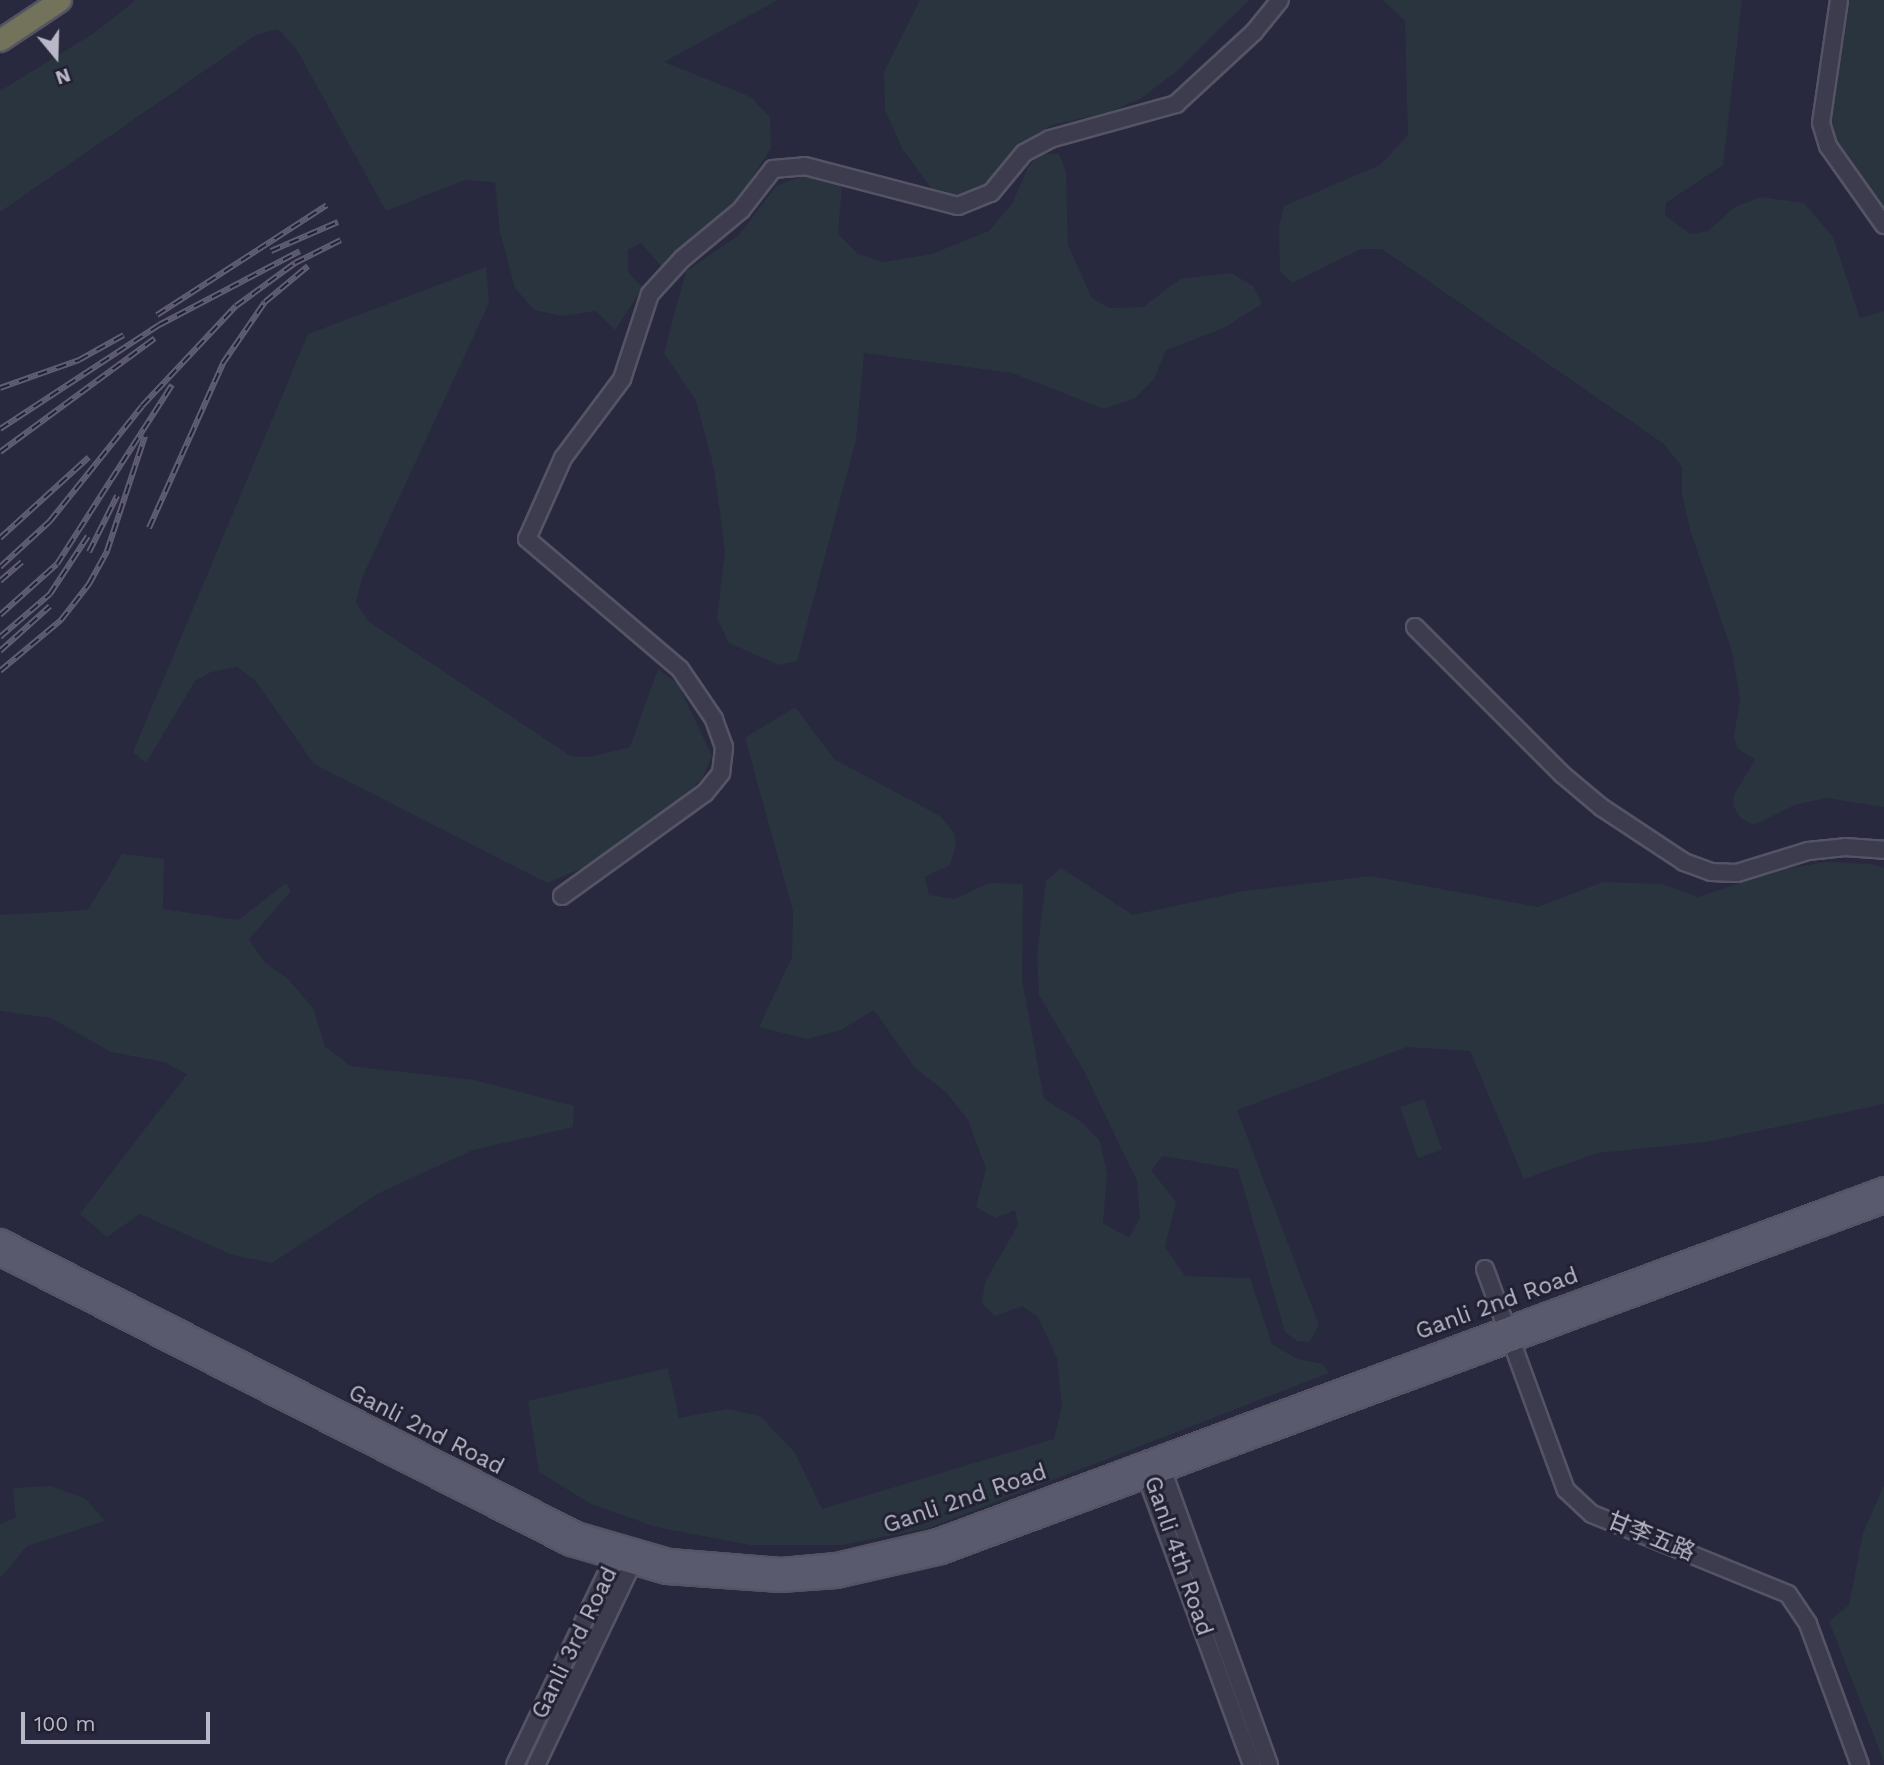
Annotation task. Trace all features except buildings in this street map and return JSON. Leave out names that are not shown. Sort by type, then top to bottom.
[{"type":"highway","points":[[0,40],[61,0]]},
{"type":"main road","name":"Ganli 2nd Road","points":[[0,1255],[525,1525],[624,1558],[724,1567],[836,1563],[937,1539],[1152,1468],[1508,1334],[1884,1187]]},
{"type":"main road","name":"Ganli 2nd Road","points":[[1508,1334],[1884,1202]]},
{"type":"main road","name":"Ganli 2nd Road","points":[[0,1239],[624,1558]]},
{"type":"street","points":[[562,896],[705,793],[721,772],[724,747],[713,719],[680,669],[527,539],[563,458],[622,379],[650,294],[682,259],[741,211],[773,169],[805,166],[958,206],[991,193],[1024,153],[1050,139],[1176,104],[1254,32],[1280,0]]},
{"type":"street","points":[[1839,0],[1821,123],[1828,146],[1884,225]]},
{"type":"street","points":[[1415,627],[1563,775],[1684,863],[1711,872],[1737,873],[1808,851],[1845,847],[1884,850]]},
{"type":"street","name":"甘李五路","points":[[1485,1269],[1558,1475],[1578,1504],[1773,1586],[1799,1606],[1860,1765]]},
{"type":"street","name":"Ganli 4th Road","points":[[1152,1468],[1252,1765]]},
{"type":"street","name":"Ganli 4th Road","points":[[1152,1468],[1269,1765]]},
{"type":"street","name":"Ganli 3rd Road","points":[[515,1765],[624,1558]]},
{"type":"street","name":"Ganli 3rd Road","points":[[536,1765],[624,1558]]},
{"type":"shaded area","points":[[136,0],[778,0],[664,62],[751,97],[770,117],[771,148],[740,197],[661,266],[641,243],[628,250],[628,272],[643,288],[615,330],[596,311],[562,316],[534,310],[515,288],[500,232],[495,182],[465,180],[386,211],[297,50],[278,29],[256,35],[0,212],[0,91],[94,33]]},
{"type":"shaded area","points":[[920,0],[1249,0],[1177,71],[1140,99],[1107,113],[1052,125],[1023,143],[985,185],[961,198],[931,188],[903,150],[885,110],[884,72]]},
{"type":"shaded area","points":[[1383,0],[1742,0],[1723,165],[1666,203],[1665,215],[1690,234],[1708,231],[1735,207],[1761,197],[1804,203],[1833,237],[1860,318],[1884,311],[1884,807],[1826,798],[1795,805],[1754,825],[1741,818],[1733,806],[1734,795],[1755,760],[1737,748],[1734,736],[1740,699],[1732,651],[1691,533],[1682,494],[1682,467],[1664,444],[1382,249],[1361,249],[1292,283],[1280,271],[1279,227],[1284,206],[1380,165],[1408,135],[1405,21]]},
{"type":"shaded area","points":[[1843,0],[1884,0],[1884,210],[1840,153],[1828,120]]},
{"type":"shaded area","points":[[1041,154],[1059,154],[1066,172],[1068,245],[1092,298],[1109,308],[1143,307],[1180,279],[1231,273],[1253,286],[1262,304],[1222,329],[1166,350],[1154,379],[1135,398],[1104,409],[1012,373],[864,353],[856,440],[797,661],[779,665],[729,643],[717,618],[725,551],[714,468],[696,401],[664,353],[686,271],[739,235],[776,186],[805,175],[842,184],[838,234],[858,254],[884,262],[932,254],[989,231],[1012,204],[1028,167]]},
{"type":"shaded area","points":[[486,267],[489,303],[362,578],[356,602],[368,621],[571,756],[590,757],[630,747],[658,669],[678,684],[712,756],[703,777],[682,800],[585,867],[547,883],[314,764],[255,680],[237,667],[211,672],[195,681],[146,763],[133,752],[308,334]]},
{"type":"shaded area","points":[[795,707],[834,759],[940,816],[954,833],[956,846],[950,865],[925,877],[929,895],[955,899],[989,883],[1023,884],[1022,980],[1044,1099],[1082,1122],[1100,1141],[1107,1174],[1103,1223],[1129,1238],[1140,1217],[1137,1181],[1084,1071],[1039,995],[1037,953],[1046,881],[1061,868],[1133,915],[1244,891],[1371,876],[1538,907],[1603,882],[1662,884],[1698,897],[1779,870],[1825,862],[1872,864],[1884,868],[1884,1104],[1706,1142],[1598,1153],[1524,1179],[1470,1051],[1407,1047],[1237,1110],[1319,1325],[1310,1342],[1297,1341],[1285,1332],[1238,1169],[1163,1156],[1151,1170],[1176,1202],[1165,1247],[1185,1276],[1250,1278],[1272,1344],[1297,1359],[1323,1364],[1329,1373],[929,1528],[842,1545],[750,1545],[656,1527],[591,1504],[539,1472],[528,1401],[668,1368],[679,1418],[727,1409],[760,1416],[795,1453],[822,1509],[1054,1439],[1062,1407],[1057,1358],[1038,1317],[1022,1306],[995,1316],[982,1303],[985,1282],[1018,1225],[1015,1210],[995,1218],[976,1207],[986,1169],[968,1120],[946,1092],[915,1068],[874,1010],[841,1030],[807,1039],[759,1027],[792,957],[793,911],[745,738]]},
{"type":"shaded area","points":[[122,854],[164,859],[163,909],[238,920],[286,883],[291,891],[249,939],[263,961],[288,979],[313,1008],[325,1046],[350,1066],[474,1080],[574,1106],[573,1127],[473,1150],[379,1193],[272,1263],[232,1255],[140,1214],[107,1237],[80,1214],[187,1074],[164,1062],[111,1052],[51,1018],[0,1011],[0,915],[88,910]]},
{"type":"shaded area","points":[[1424,1099],[1442,1150],[1418,1158],[1400,1107]]},
{"type":"shaded area","points":[[1884,1485],[1884,1762],[1829,1621],[1849,1605],[1863,1533]]},
{"type":"shaded area","points":[[51,1486],[86,1499],[105,1521],[27,1546],[0,1578],[0,1524],[16,1518],[13,1488]]},
{"type":"railway","points":[[157,315],[327,205]]},
{"type":"railway","points":[[271,251],[338,222]]},
{"type":"railway","points":[[0,567],[50,521],[142,406],[236,306],[295,263],[341,240]]},
{"type":"railway","points":[[0,429],[159,325],[300,251]]},
{"type":"railway","points":[[149,528],[223,363],[265,302],[308,266]]},
{"type":"railway","points":[[0,388],[79,360],[124,335]]},
{"type":"railway","points":[[0,452],[155,338]]},
{"type":"railway","points":[[0,615],[57,564],[172,385]]},
{"type":"railway","points":[[0,671],[61,620],[89,584],[107,551],[145,436]]},
{"type":"railway","points":[[0,538],[89,457]]},
{"type":"railway","points":[[89,552],[117,496]]},
{"type":"railway","points":[[0,637],[50,594],[88,536]]},
{"type":"railway","points":[[0,581],[22,562]]},
{"type":"railway","points":[[0,651],[50,606]]}]
